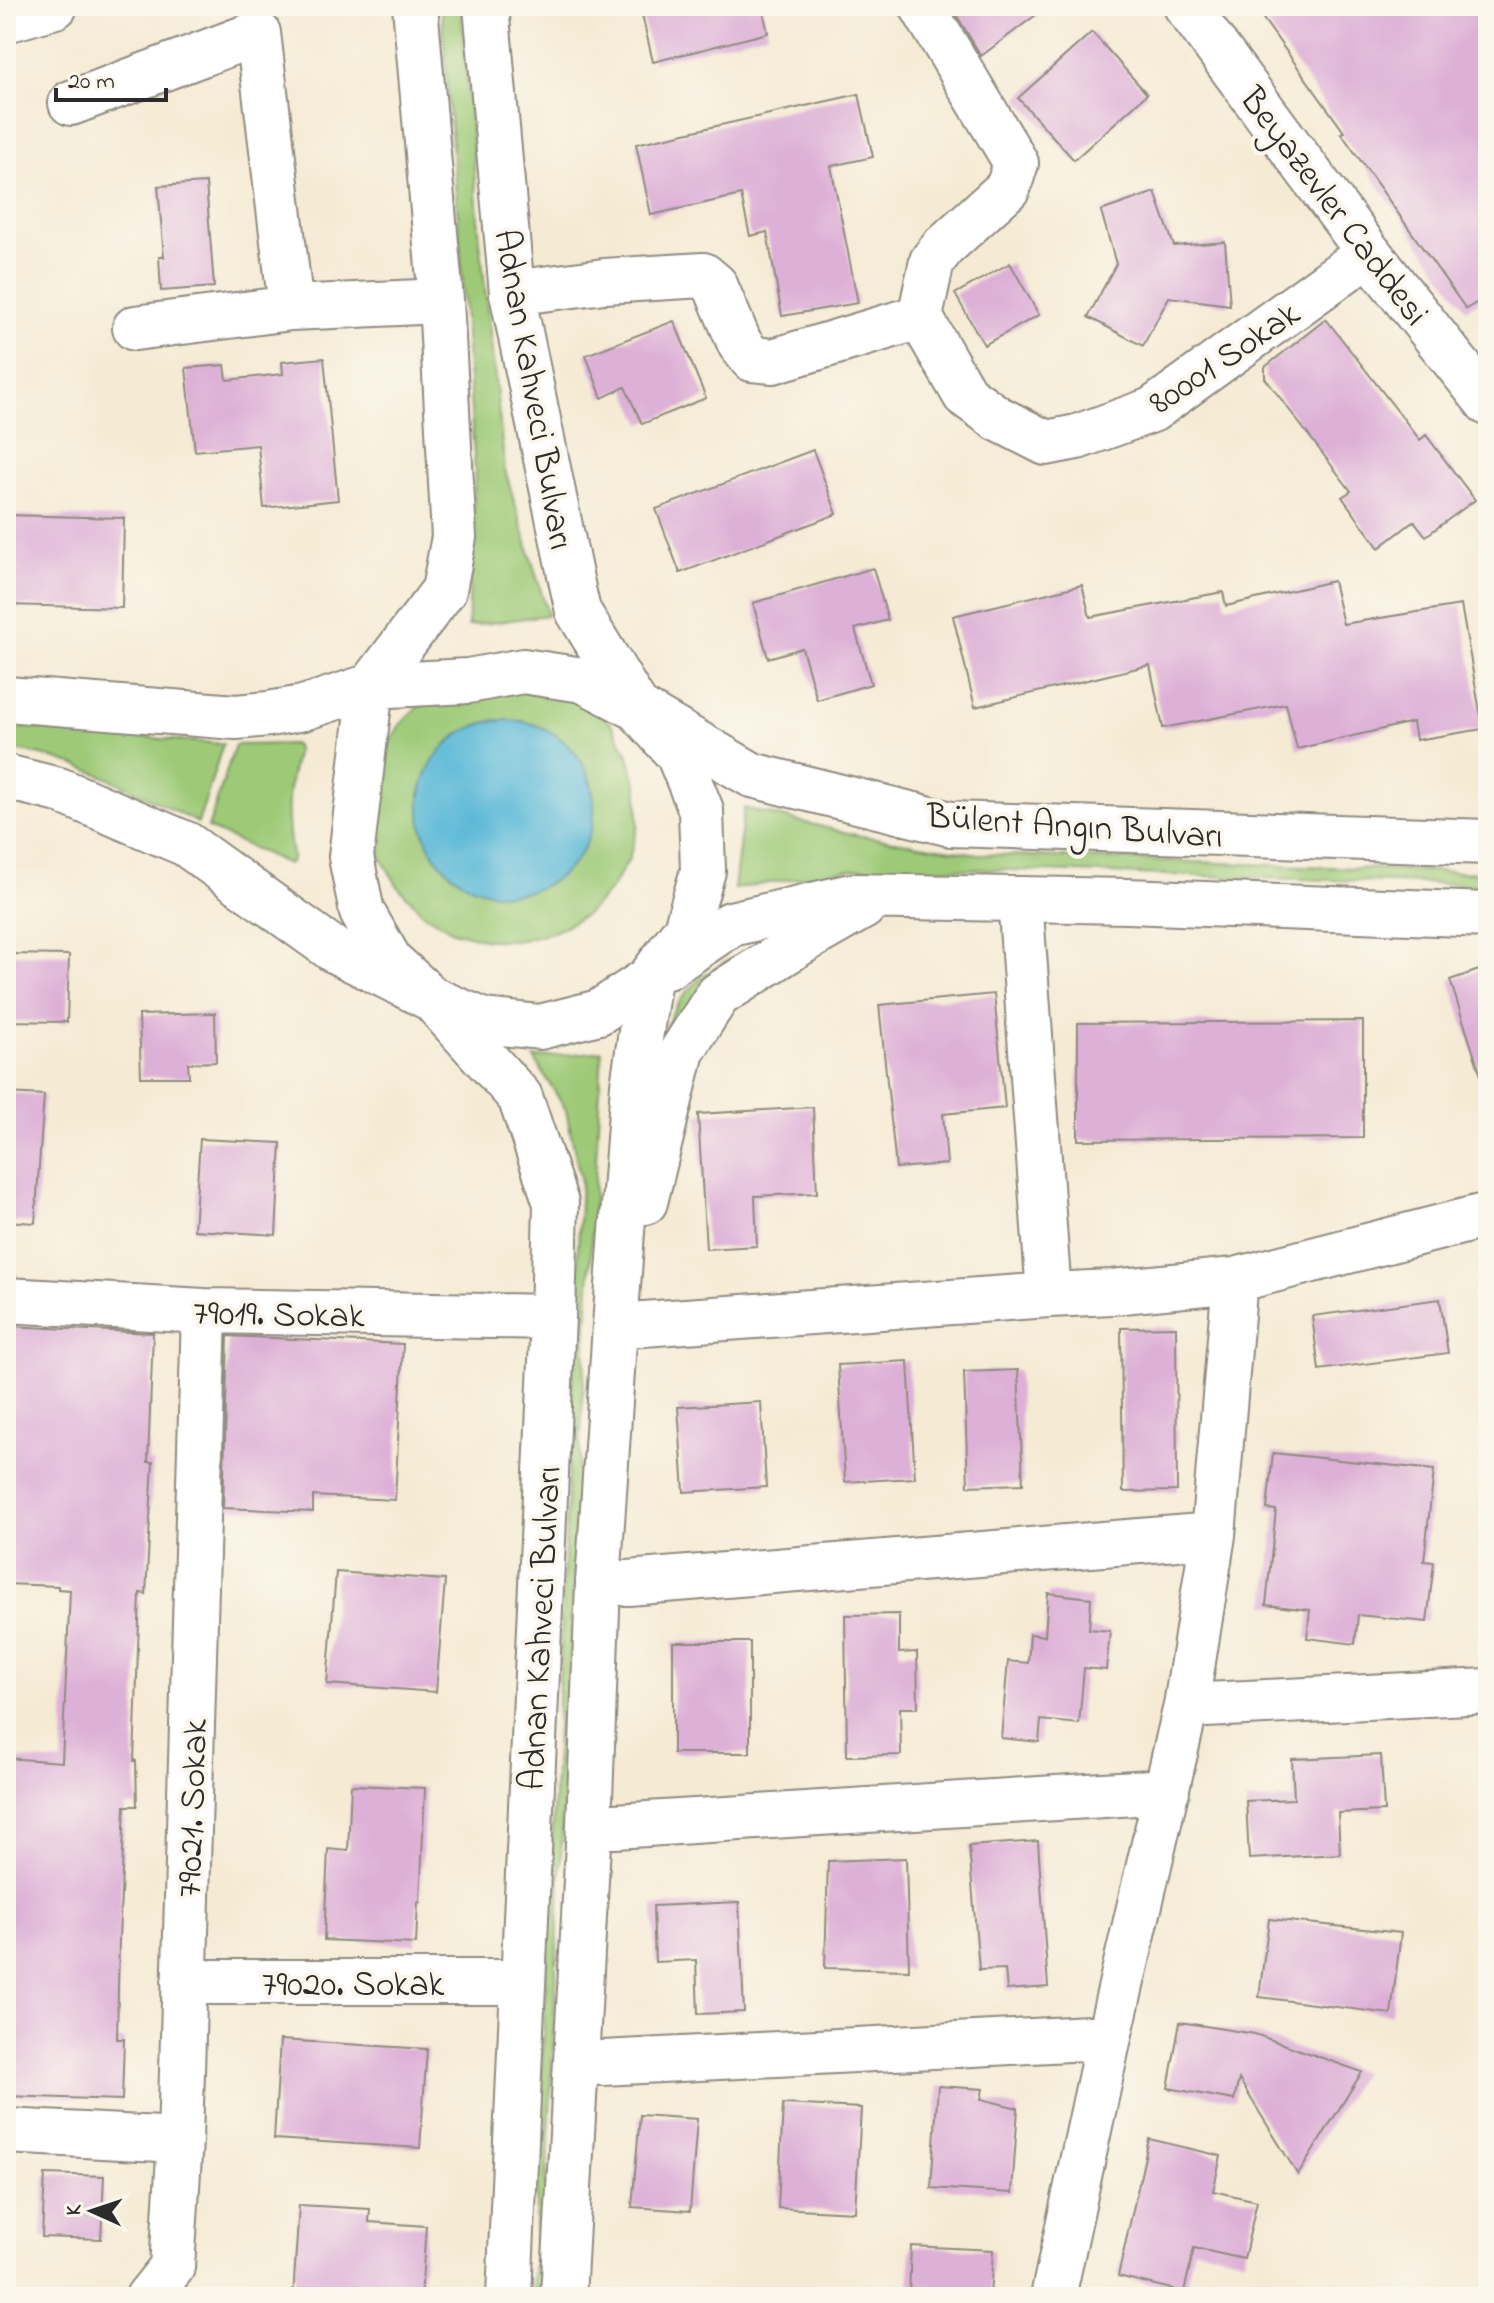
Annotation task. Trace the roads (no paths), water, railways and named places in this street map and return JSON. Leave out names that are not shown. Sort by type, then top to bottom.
[{"type":"street","name":"Adnan Kahveci Bulvarı","points":[[371,686],[444,590],[454,537],[441,301],[415,6]]},
{"type":"street","name":"Adnan Kahveci Bulvarı","points":[[486,6],[512,293],[578,611],[637,708]]},
{"type":"street","points":[[512,293],[604,281],[703,275],[715,285],[740,344],[752,359],[773,361],[920,317],[932,261],[944,246],[1008,188],[1016,163],[922,6]]},
{"type":"street","name":"Beyazevler Caddesi","points":[[1186,6],[1369,253],[1488,403]]},
{"type":"street","points":[[71,103],[258,33],[291,308]]},
{"type":"street","name":"80001 Sokak","points":[[920,317],[965,395],[997,418],[1046,443],[1077,437],[1152,410],[1369,253]]},
{"type":"street","points":[[135,328],[291,308],[441,301]]},
{"type":"street","name":"Bülent Angın Bulvarı","points":[[6,699],[236,717],[303,708],[371,686],[468,681],[523,671],[583,680],[752,775],[951,824],[1488,842]]},
{"type":"street","points":[[371,686],[351,857],[362,912],[390,961],[432,999]]},
{"type":"street","points":[[637,708],[678,754],[701,810],[703,871],[686,929],[649,979]]},
{"type":"street","name":"Bülent Angın Bulvarı","points":[[6,777],[59,790],[186,844],[334,950],[432,999],[484,1021],[540,1027],[599,1012],[731,924],[852,896],[1128,901],[1488,915]]},
{"type":"street","points":[[882,896],[718,995],[682,1051],[615,1326],[1112,1292],[1235,1280],[1488,1215]]},
{"type":"street","points":[[1020,899],[1049,1295]]},
{"type":"street","name":"Adnan Kahveci Bulvarı","points":[[563,2297],[589,1826],[598,1583],[632,1093],[649,979]]},
{"type":"street","name":"Adnan Kahveci Bulvarı","points":[[432,999],[520,1097],[556,1203],[509,2297]]},
{"type":"street","points":[[1053,2297],[1109,2037],[1186,1706],[1213,1535],[1235,1280]]},
{"type":"street","name":"79019. Sokak","points":[[6,1300],[204,1311],[553,1317]]},
{"type":"street","name":"79021. Sokak","points":[[148,2297],[172,2267],[180,2140],[204,1311]]},
{"type":"street","points":[[598,1583],[1213,1535]]},
{"type":"street","points":[[1186,1706],[1488,1691]]},
{"type":"street","points":[[589,1826],[1167,1791]]},
{"type":"street","name":"79020. Sokak","points":[[184,1982],[522,1982]]},
{"type":"street","points":[[576,2062],[1109,2037]]},
{"type":"street","points":[[6,2131],[180,2140]]},
{"type":"water","points":[[507,720],[540,727],[569,745],[587,774],[594,807],[587,840],[569,869],[540,887],[507,894],[474,887],[445,869],[427,840],[420,807],[427,774],[445,745],[474,727]]}]
